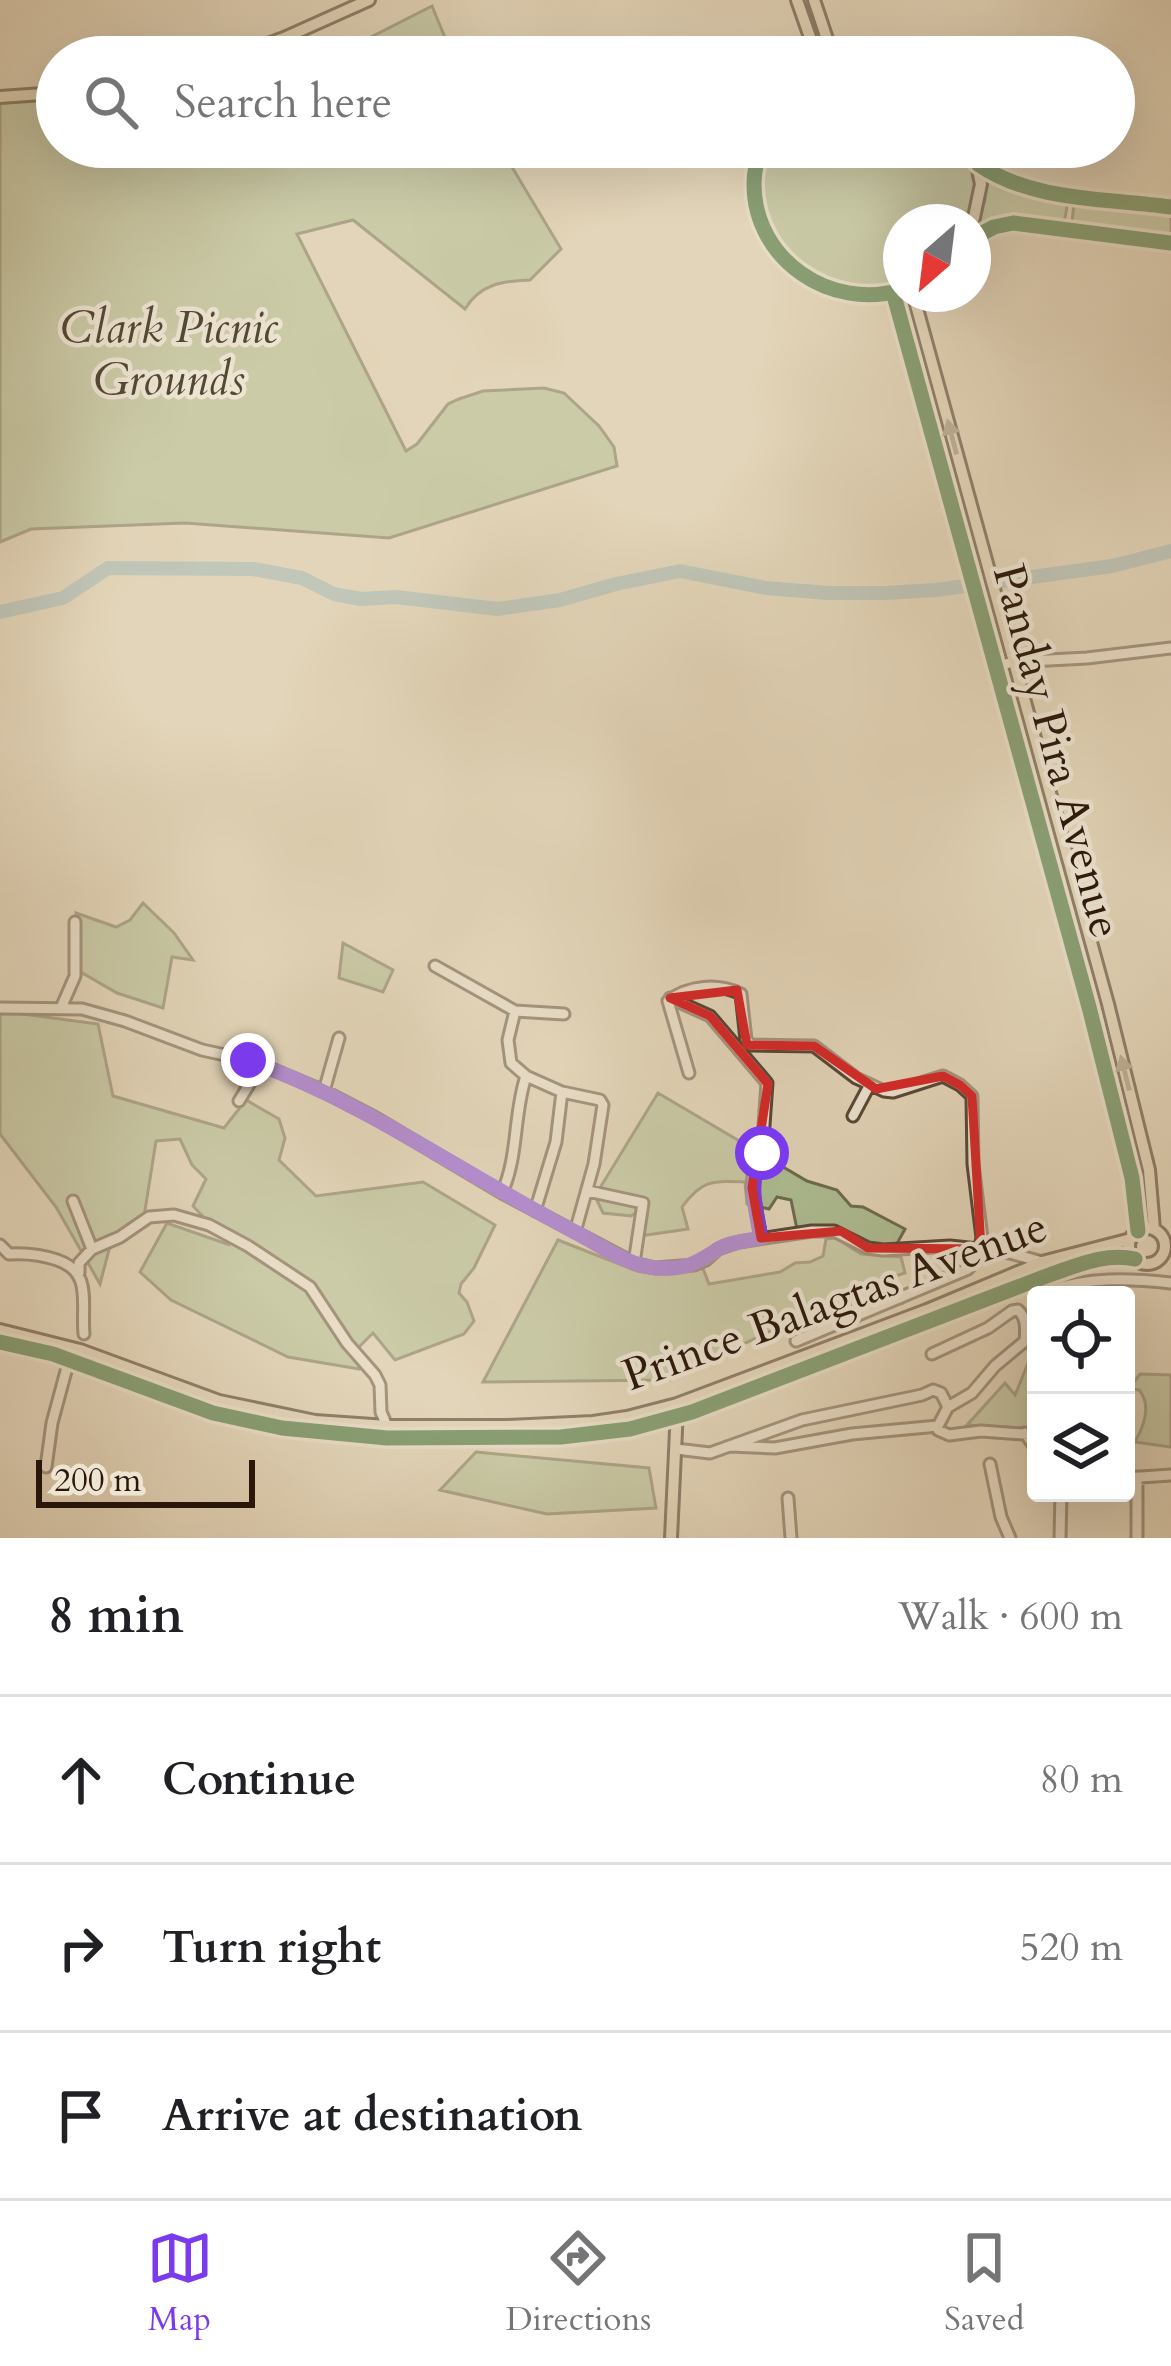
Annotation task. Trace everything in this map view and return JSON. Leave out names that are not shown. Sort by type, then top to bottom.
[{"type":"main road","points":[[288,36],[369,0]]},
{"type":"main road","points":[[797,0],[810,36]]},
{"type":"main road","points":[[814,0],[826,36]]},
{"type":"main road","points":[[0,97],[36,94]]},
{"type":"main road","points":[[755,168],[754,189],[766,233],[779,253],[828,290],[852,295],[883,292]]},
{"type":"main road","points":[[977,204],[979,168]]},
{"type":"main road","points":[[985,168],[1020,187],[1171,207]]},
{"type":"main road","points":[[991,229],[1013,223],[1171,243]]},
{"type":"main road","name":"Panday Pira Avenue","points":[[902,312],[1132,1178],[1134,1234]]},
{"type":"main road","name":"Panday Pira Avenue","points":[[918,312],[1108,1004],[1149,1170],[1154,1229]]},
{"type":"main road","points":[[1089,1007],[1108,1004]]},
{"type":"main road","points":[[1157,1261],[1168,1243],[1154,1229],[1134,1234],[1130,1249],[1135,1259],[1146,1264],[1171,1259]]},
{"type":"main road","name":"Prince Balagtas Avenue","points":[[0,1342],[69,1360],[213,1413],[282,1428],[387,1438],[561,1437],[613,1432],[677,1410],[1042,1262],[1134,1234]]},
{"type":"main road","name":"Prince Balagtas Avenue","points":[[0,1330],[80,1350],[219,1401],[315,1421],[387,1426],[593,1422],[677,1410],[759,1388],[1086,1262],[1120,1256],[1135,1259]]},
{"type":"main road","points":[[671,1538],[677,1410]]},
{"type":"street","points":[[997,671],[1171,649]]},
{"type":"street","points":[[62,1008],[75,976],[75,922]]},
{"type":"street","points":[[435,967],[515,1011],[564,1014]]},
{"type":"street","points":[[689,1073],[670,998],[688,989],[737,990],[744,1001],[746,1040],[751,1045],[814,1046],[869,1086],[893,1092],[943,1076],[961,1084],[972,1096],[981,1249],[968,1269],[900,1298],[887,1290],[860,1297],[857,1316],[796,1341]]},
{"type":"street","points":[[670,998],[710,1016],[767,1083],[762,1153],[752,1188],[761,1238]]},
{"type":"street","points":[[0,1008],[82,1009],[261,1065],[324,1091],[634,1263],[655,1268],[694,1264],[739,1242],[812,1231],[834,1231],[856,1244],[883,1250],[981,1249],[1042,1262]]},
{"type":"street","points":[[515,1011],[509,1028],[511,1063],[526,1076],[562,1092],[602,1102],[588,1190],[574,1232]]},
{"type":"street","points":[[324,1091],[338,1038]]},
{"type":"street","points":[[239,1101],[261,1065]]},
{"type":"street","points":[[502,1193],[513,1165],[526,1076]]},
{"type":"street","points":[[853,1116],[869,1086]]},
{"type":"street","points":[[535,1211],[556,1142],[562,1092]]},
{"type":"street","points":[[588,1190],[643,1203],[634,1263]]},
{"type":"street","points":[[74,1201],[92,1249]]},
{"type":"street","points":[[84,1334],[79,1263],[92,1249],[149,1217],[174,1215],[208,1225],[310,1287],[380,1384],[380,1406],[387,1426]]},
{"type":"street","points":[[0,1245],[9,1254],[42,1255],[70,1264],[79,1273]]},
{"type":"street","points":[[1075,1286],[1122,1278],[1171,1283]]},
{"type":"street","points":[[932,1354],[1012,1311],[1023,1314],[1027,1331]]},
{"type":"street","points":[[938,1426],[948,1407],[972,1394],[995,1366],[1027,1342]]},
{"type":"street","points":[[46,1467],[69,1360]]},
{"type":"street","points":[[676,1449],[710,1453],[802,1420],[934,1390],[948,1407]]},
{"type":"street","points":[[938,1426],[944,1435],[1027,1434]]},
{"type":"street","points":[[730,1446],[785,1448],[852,1434],[938,1426]]},
{"type":"street","points":[[990,1464],[1010,1538]]},
{"type":"street","points":[[1135,1478],[1171,1474]]},
{"type":"street","points":[[788,1498],[791,1538]]},
{"type":"street","points":[[1060,1538],[1061,1502]]},
{"type":"street","points":[[1133,1502],[1137,1538]]},
{"type":"highlighted area","points":[[737,990],[747,1045],[814,1046],[876,1089],[943,1076],[960,1085],[972,1096],[981,1249],[868,1248],[841,1231],[761,1238],[752,1188],[768,1084],[710,1016],[670,998]]},
{"type":"green space","points":[[432,6],[444,36],[373,36]]},
{"type":"green space","name":"Clark Picnic Grounds","points":[[36,97],[36,168],[513,168],[561,249],[530,280],[493,286],[465,309],[353,220],[297,234],[406,451],[448,404],[483,391],[544,388],[564,393],[599,426],[614,447],[617,466],[389,538],[185,523],[31,529],[0,542],[0,99]]},
{"type":"green space","points":[[763,168],[973,168],[975,184],[974,204],[883,204],[883,288],[873,290],[834,288],[816,279],[777,241],[761,198]]},
{"type":"green space","points":[[983,170],[1011,189],[1068,201],[1064,223],[1019,220],[991,226],[991,204],[984,204]]},
{"type":"green space","points":[[1074,202],[1171,216],[1171,237],[1072,223]]},
{"type":"green space","points":[[905,312],[911,312],[978,558],[961,522]]},
{"type":"green space","points":[[1006,674],[1012,677],[1088,963],[1085,968],[1003,680]]},
{"type":"green space","points":[[143,903],[193,960],[172,957],[163,1008],[117,993],[79,971],[76,913],[116,927],[130,920]]},
{"type":"green space","points":[[343,943],[393,970],[383,992],[339,978]]},
{"type":"green space","points":[[0,1011],[98,1024],[113,1096],[224,1128],[246,1100],[279,1119],[285,1138],[279,1160],[316,1196],[423,1182],[495,1225],[459,1293],[474,1321],[464,1334],[395,1360],[373,1333],[359,1347],[359,1369],[288,1357],[171,1300],[140,1272],[167,1223],[230,1245],[193,1206],[206,1179],[192,1165],[180,1139],[156,1141],[143,1223],[110,1246],[100,1284],[56,1207],[0,1134]]},
{"type":"green space","points":[[658,1093],[807,1181],[837,1190],[851,1206],[863,1207],[905,1229],[894,1249],[865,1247],[841,1236],[798,1234],[791,1200],[777,1197],[769,1209],[747,1204],[745,1182],[716,1182],[696,1191],[682,1207],[688,1229],[640,1236],[643,1208],[631,1216],[603,1213],[595,1196]]},
{"type":"green space","points":[[836,1238],[861,1254],[901,1257],[905,1273],[834,1296],[833,1320],[781,1326],[669,1380],[483,1382],[558,1240],[646,1273],[678,1273],[702,1266],[709,1284],[810,1262],[823,1256],[826,1239]]},
{"type":"green space","points":[[1027,1366],[1027,1428],[967,1425],[1005,1383],[1015,1395]]},
{"type":"green space","points":[[1140,1374],[1171,1375],[1171,1447],[1135,1442],[1146,1409],[1135,1381]]},
{"type":"green space","points":[[476,1452],[649,1468],[656,1508],[547,1514],[440,1490]]},
{"type":"waterway","points":[[0,612],[63,598],[108,568],[253,569],[302,578],[334,594],[361,599],[396,597],[498,609],[560,600],[680,571],[766,588],[886,593],[1112,566],[1171,551]]},
{"type":"cycle path","points":[[756,168],[757,211],[782,256],[824,286],[848,293],[883,293]]},
{"type":"cycle path","points":[[985,168],[1046,192],[1171,207]]},
{"type":"cycle path","points":[[991,229],[1013,223],[1171,243]]},
{"type":"cycle path","points":[[898,312],[1089,1007],[1132,1178],[1138,1231]]},
{"type":"cycle path","points":[[0,1342],[53,1354],[213,1413],[282,1428],[387,1438],[561,1437],[630,1429],[692,1412],[1070,1268],[1102,1259],[1135,1259]]},
{"type":"route","points":[[248,1060],[324,1091],[535,1211],[634,1263],[655,1268],[694,1264],[718,1249],[761,1238],[752,1188],[762,1153]]}]
